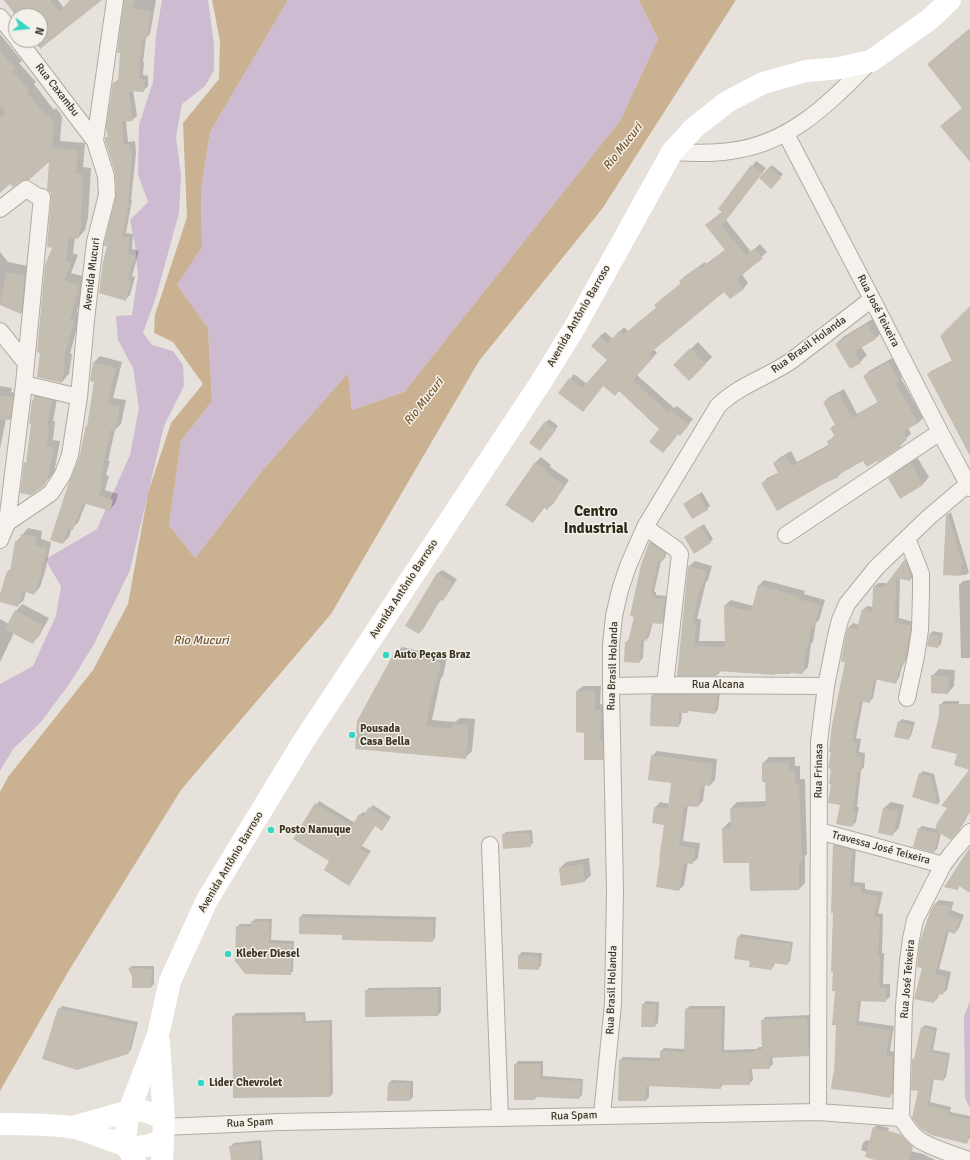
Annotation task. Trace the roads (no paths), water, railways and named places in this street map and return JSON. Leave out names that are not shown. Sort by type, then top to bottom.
[{"type":"main road","points":[[870,61],[930,19],[950,0]]},
{"type":"main road","name":"Avenida Antônio Barroso","points":[[129,1137],[158,1035],[170,981],[207,900],[303,742],[545,376],[575,327],[672,152],[694,128],[727,102],[763,83],[806,71],[840,68],[870,61]]},
{"type":"main road","name":"Avenida Antônio Barroso","points":[[158,1035],[164,1129],[162,1160]]},
{"type":"main road","points":[[10,1124],[72,1127],[129,1137],[142,1148],[157,1143],[164,1129],[152,1113],[144,1111],[129,1137]]},
{"type":"main road","points":[[72,1127],[129,1137]]},
{"type":"street","name":"Avenida Mucuri","points":[[7,523],[51,493],[63,474],[70,455],[79,397],[95,242],[107,195],[106,176],[95,141],[115,0]]},
{"type":"street","points":[[0,16],[8,26]]},
{"type":"street","name":"Rua Caxambu","points":[[24,48],[95,141]]},
{"type":"street","points":[[672,152],[704,154],[732,151],[762,143],[786,134],[806,122],[836,97],[870,61]]},
{"type":"street","name":"Rua José Teixeira","points":[[786,134],[940,432],[968,479]]},
{"type":"street","points":[[0,209],[26,189],[42,198],[24,384],[7,523],[0,540]]},
{"type":"street","name":"Rua Brasil Holanda","points":[[602,1116],[613,1004],[615,891],[611,686],[612,645],[614,616],[628,566],[645,527],[718,406],[727,397],[741,387],[778,370],[791,361],[872,299]]},
{"type":"street","points":[[0,331],[25,362]]},
{"type":"street","points":[[24,384],[79,397]]},
{"type":"street","points":[[786,535],[940,432]]},
{"type":"street","name":"Rua Frinasa","points":[[818,1112],[819,742],[826,686],[836,636],[840,620],[847,604],[876,568],[968,479]]},
{"type":"street","points":[[645,527],[676,549],[680,554],[664,685]]},
{"type":"street","points":[[907,538],[921,574],[922,593],[920,630],[907,698]]},
{"type":"street","name":"Rua Alcana","points":[[611,686],[826,686]]},
{"type":"street","name":"Travessa José Teixeira","points":[[819,831],[943,865]]},
{"type":"street","name":"Rua José Teixeira","points":[[901,1118],[904,1006],[911,939],[915,920],[943,865],[970,832]]},
{"type":"street","points":[[490,845],[500,1118]]},
{"type":"street","name":"Rua Spam","points":[[164,1129],[280,1122],[818,1112],[901,1118]]},
{"type":"street","points":[[901,1118],[918,1139],[951,1154],[969,1160]]},
{"type":"water","name":"Rio Mucuri","points":[[212,0],[288,0],[210,132],[201,191],[202,247],[177,285],[208,328],[212,401],[181,441],[169,525],[195,558],[262,471],[348,373],[352,410],[404,392],[620,121],[658,39],[639,0],[736,0],[602,209],[479,361],[331,614],[181,790],[68,972],[0,1091],[0,792],[8,777],[93,670],[128,604],[148,493],[171,423],[203,384],[173,342],[154,333],[155,315],[187,217],[183,123],[219,79],[220,41]]},
{"type":"place","name":"Auto Peças Braz","points":[[386,655]]},
{"type":"place","name":"Pousada Casa Bella","points":[[352,735]]},
{"type":"place","name":"Posto Nanuque","points":[[271,830]]},
{"type":"place","name":"Kleber Diesel","points":[[228,954]]},
{"type":"place","name":"Lider Chevrolet","points":[[201,1083]]},
{"type":"district","name":"Centro Industrial","points":[[596,520]]}]
